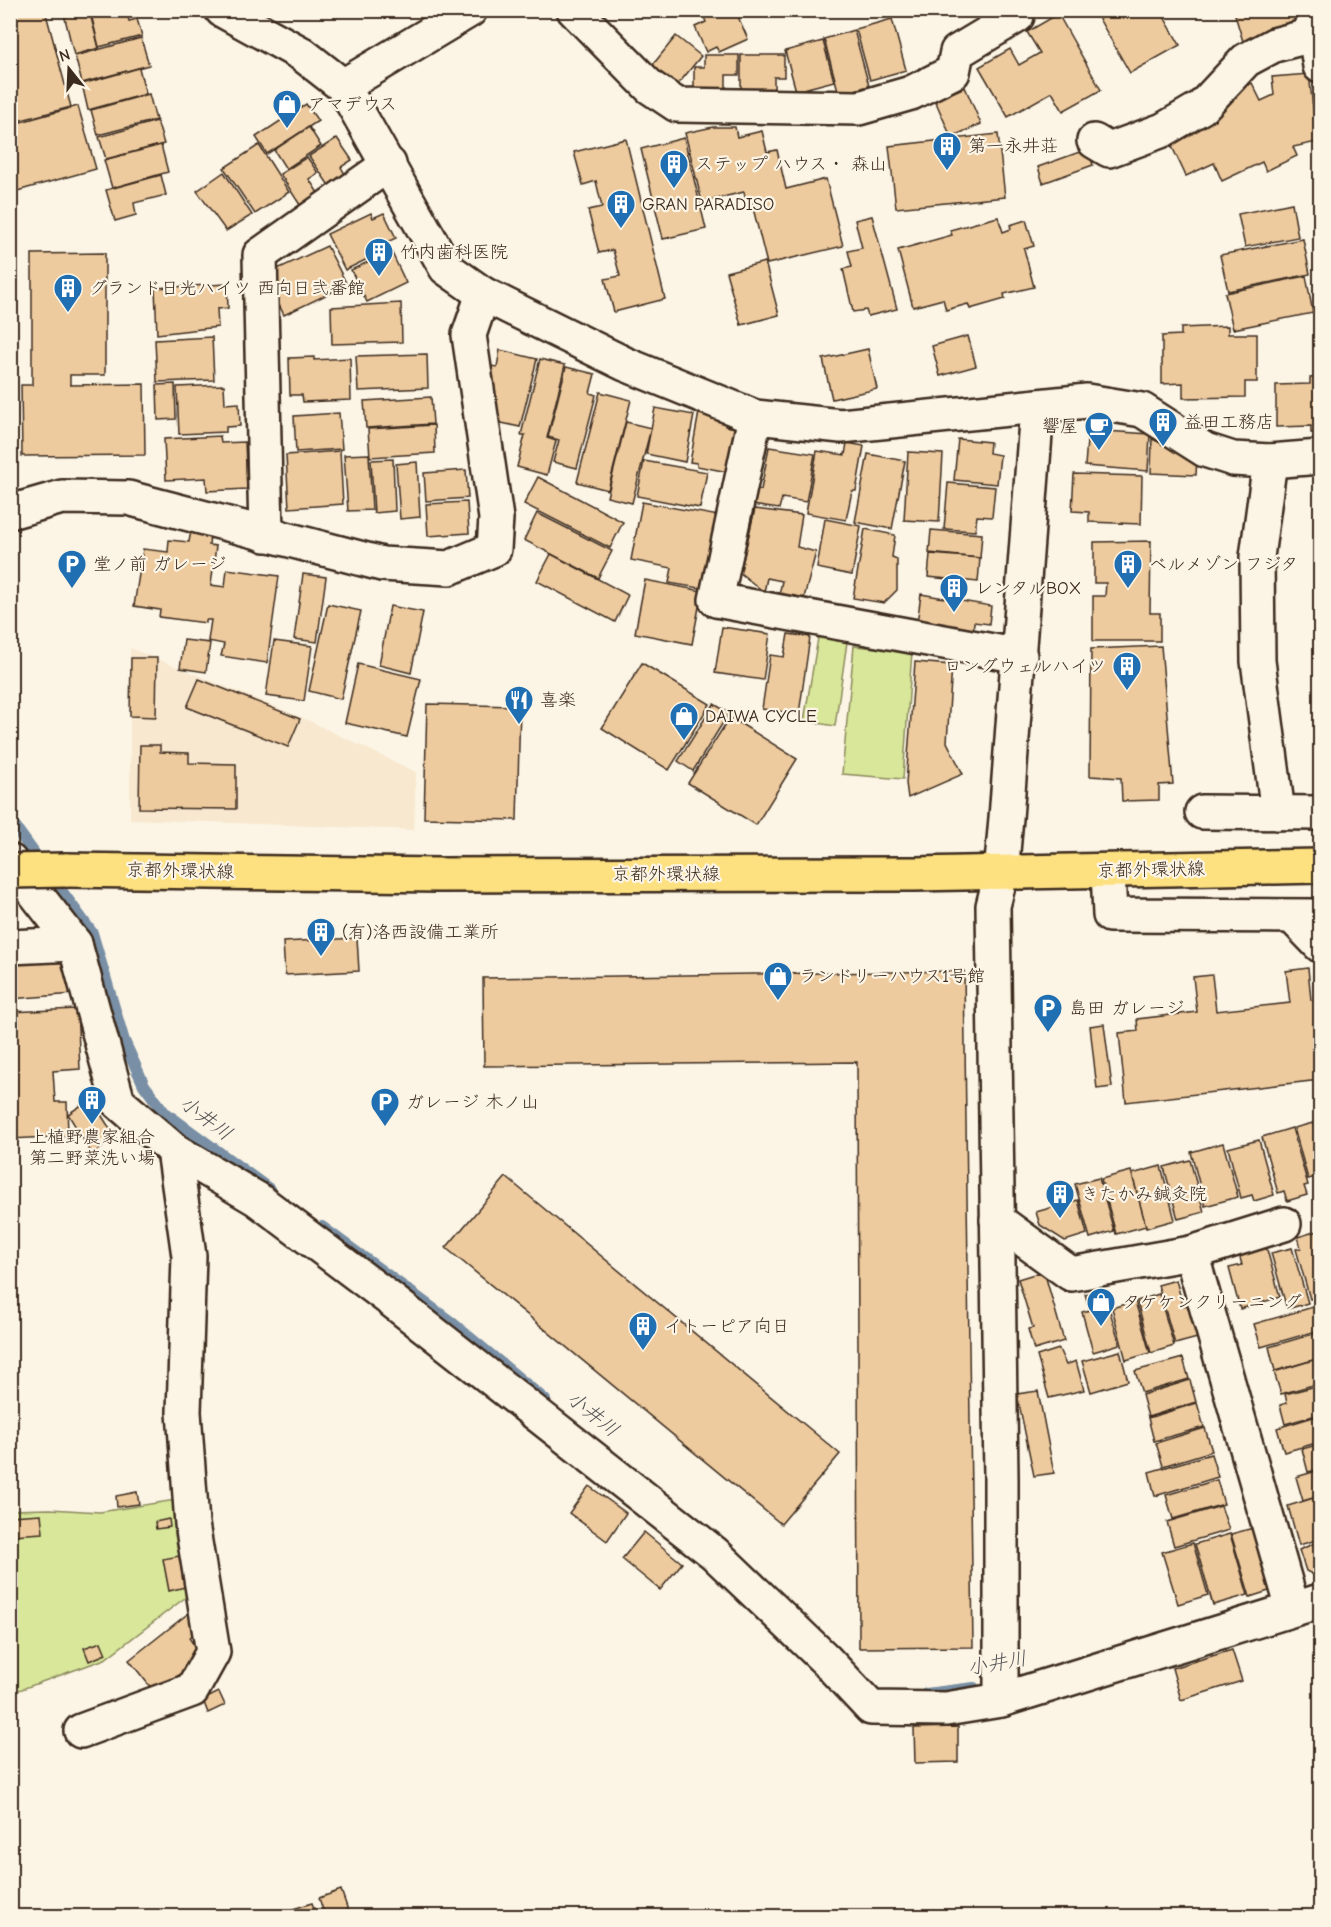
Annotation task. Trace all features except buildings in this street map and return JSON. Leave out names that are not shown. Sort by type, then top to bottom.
[{"type":"main road","name":"京都外環状線","points":[[10,871],[439,875],[1001,874],[1320,866]]},
{"type":"street","points":[[222,10],[302,54],[343,86],[446,268],[483,294],[626,364],[755,417],[841,426],[1037,408],[1087,401],[1142,410],[1205,450],[1233,459],[1270,461],[1320,457]]},
{"type":"street","points":[[343,86],[470,10]]},
{"type":"street","points":[[574,10],[650,87],[677,105],[859,108],[911,93],[953,72],[957,52],[1017,16],[1017,10]]},
{"type":"street","points":[[1094,141],[1108,150],[1163,130],[1202,107],[1246,60],[1316,26],[1320,66]]},
{"type":"street","points":[[266,535],[260,255],[389,164]]},
{"type":"street","points":[[10,512],[62,497],[128,498],[382,564],[449,568],[494,549],[496,518],[469,335],[483,294]]},
{"type":"street","points":[[1000,1700],[1001,1479],[993,917],[1001,874],[1020,656],[1037,408]]},
{"type":"street","points":[[755,417],[716,600],[1020,656]]},
{"type":"street","points":[[1270,461],[1257,557],[1258,660],[1278,813]]},
{"type":"street","points":[[1202,812],[1320,813]]},
{"type":"street","points":[[10,861],[75,944],[118,1102],[174,1150],[257,1199],[314,1242],[714,1553],[826,1659],[871,1708],[946,1709],[1000,1700],[1307,1605],[1191,1253]]},
{"type":"street","points":[[1108,871],[1110,915],[1307,916],[1320,945]]},
{"type":"street","points":[[10,947],[75,944]]},
{"type":"street","points":[[81,1731],[192,1690],[213,1652],[192,1524],[184,1412],[189,1256],[174,1150]]},
{"type":"street","points":[[998,1220],[1071,1274],[1191,1253],[1284,1224]]},
{"type":"shaded area","points":[[130,648],[303,718],[416,772],[414,830],[130,819]]},
{"type":"green space","points":[[818,638],[847,642],[835,726],[804,721]]},
{"type":"green space","points":[[854,646],[912,651],[903,779],[842,774]]},
{"type":"green space","points":[[175,1500],[190,1594],[105,1659],[11,1693],[10,1510],[50,1509],[100,1512]]},
{"type":"waterway","name":"小井川","points":[[10,820],[92,933],[124,1041],[144,1085],[164,1112],[269,1189]]},
{"type":"waterway","name":"小井川","points":[[322,1227],[451,1322],[545,1400]]},
{"type":"waterway","name":"小井川","points":[[926,1694],[974,1688]]},
{"type":"place","name":"アマデウス","points":[[287,130]]},
{"type":"place","name":"第一永井荘","points":[[947,172]]},
{"type":"place","name":"ステップ ハウス・ 森山","points":[[674,190]]},
{"type":"place","name":"GRAN PARADISO","points":[[621,230]]},
{"type":"place","name":"竹内歯科医院","points":[[379,278]]},
{"type":"place","name":"グランド日光ハイツ 西向日弐番館","points":[[68,314]]},
{"type":"place","name":"益田工務店","points":[[1163,448]]},
{"type":"place","name":"響屋","points":[[1099,452]]},
{"type":"place","name":"堂ノ前 ガレージ","points":[[72,590]]},
{"type":"place","name":"ベルメゾン フジタ","points":[[1128,590]]},
{"type":"place","name":"レンタルBOX","points":[[954,614]]},
{"type":"place","name":"ロングウェルハイツ","points":[[1127,692]]},
{"type":"place","name":"喜楽","points":[[519,726]]},
{"type":"place","name":"DAIWA CYCLE","points":[[684,742]]},
{"type":"place","name":"(有)洛西設備工業所","points":[[321,958]]},
{"type":"place","name":"ランドリーハウス1号館","points":[[778,1002]]},
{"type":"place","name":"島田 ガレージ","points":[[1048,1034]]},
{"type":"place","name":"上植野農家組合 第二野菜洗い場","points":[[92,1126]]},
{"type":"place","name":"ガレージ 木ノ山","points":[[385,1128]]},
{"type":"place","name":"きたかみ鍼灸院","points":[[1060,1220]]},
{"type":"place","name":"タケケンクリーニング","points":[[1101,1328]]},
{"type":"place","name":"イトーピア向日","points":[[643,1352]]}]
